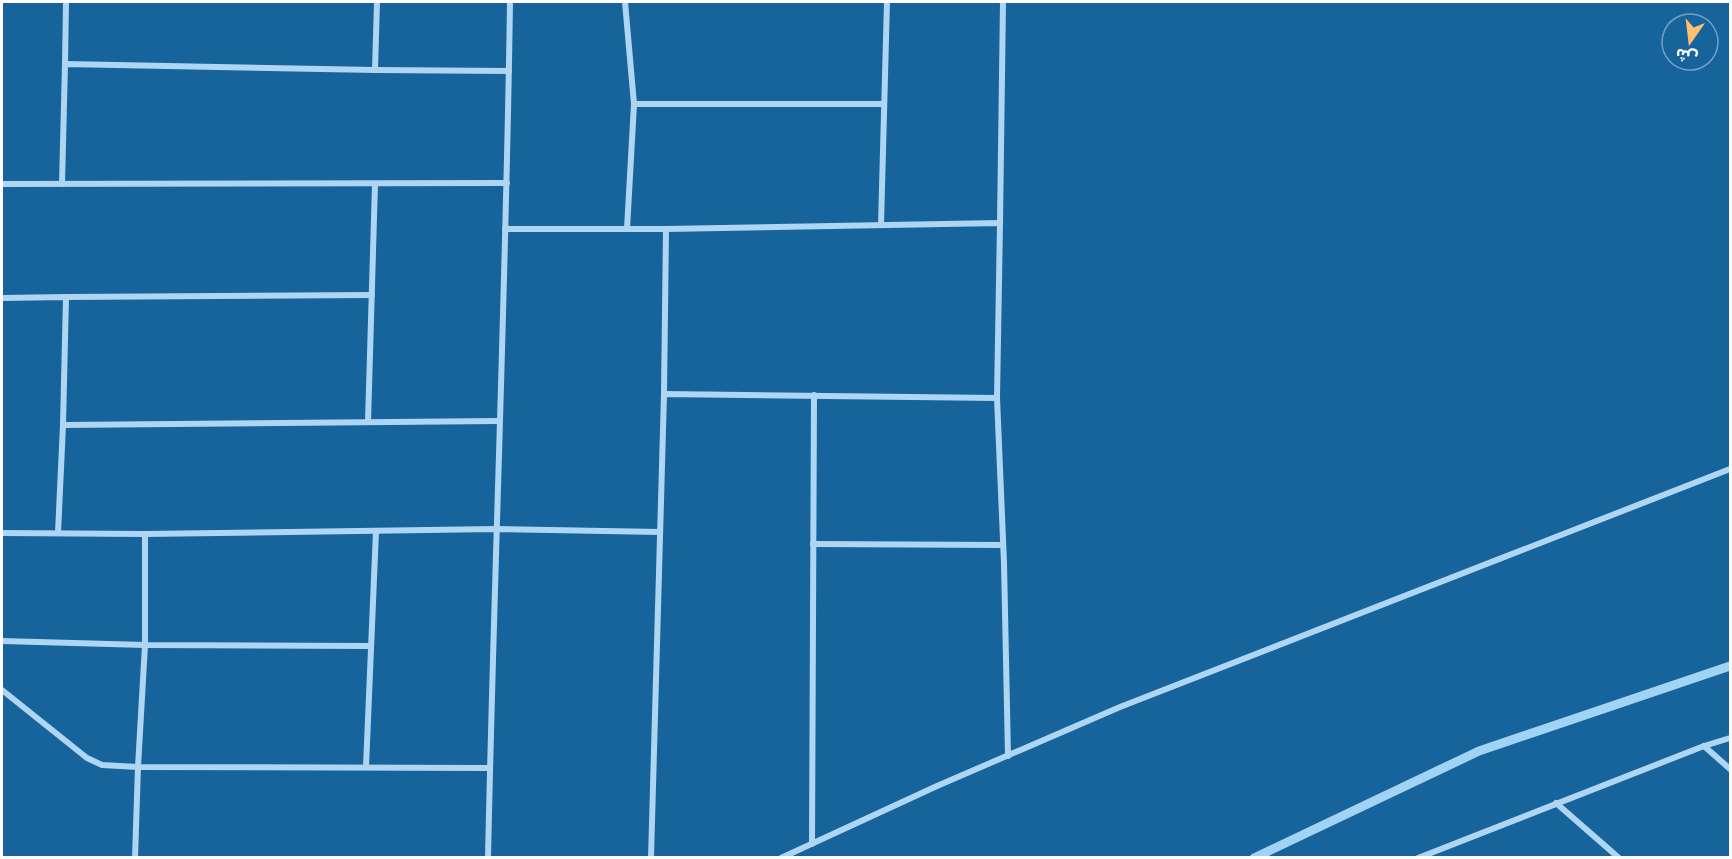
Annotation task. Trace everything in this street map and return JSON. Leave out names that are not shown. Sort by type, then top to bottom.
[{"type":"street","points":[[62,184],[66,2]]},
{"type":"street","points":[[375,70],[377,2]]},
{"type":"street","points":[[488,858],[510,2]]},
{"type":"street","points":[[625,2],[634,104],[627,229]]},
{"type":"street","points":[[881,225],[887,2]]},
{"type":"street","points":[[1003,2],[997,398],[1008,756]]},
{"type":"street","points":[[65,64],[509,71]]},
{"type":"street","points":[[634,104],[883,104]]},
{"type":"street","points":[[2,184],[507,183]]},
{"type":"street","points":[[368,422],[375,184]]},
{"type":"street","points":[[505,229],[666,229],[1000,223]]},
{"type":"street","points":[[651,858],[664,394],[666,229]]},
{"type":"street","points":[[2,298],[372,294]]},
{"type":"street","points":[[58,533],[66,297]]},
{"type":"street","points":[[664,394],[997,398]]},
{"type":"street","points":[[812,844],[814,395]]},
{"type":"street","points":[[63,425],[499,421]]},
{"type":"street","points":[[781,858],[937,786],[1120,706],[1731,469]]},
{"type":"street","points":[[2,533],[145,534],[496,529],[660,532]]},
{"type":"street","points":[[366,767],[376,531]]},
{"type":"street","points":[[135,858],[145,645],[145,534]]},
{"type":"street","points":[[813,544],[1003,544]]},
{"type":"street","points":[[2,641],[145,645],[371,646]]},
{"type":"street","points":[[2,690],[94,762],[102,765],[490,768]]},
{"type":"street","points":[[1418,858],[1704,746],[1731,738]]},
{"type":"street","points":[[1704,746],[1731,769]]},
{"type":"street","points":[[1556,803],[1619,858]]},
{"type":"waterway","points":[[1254,858],[1479,751],[1730,666]]}]
